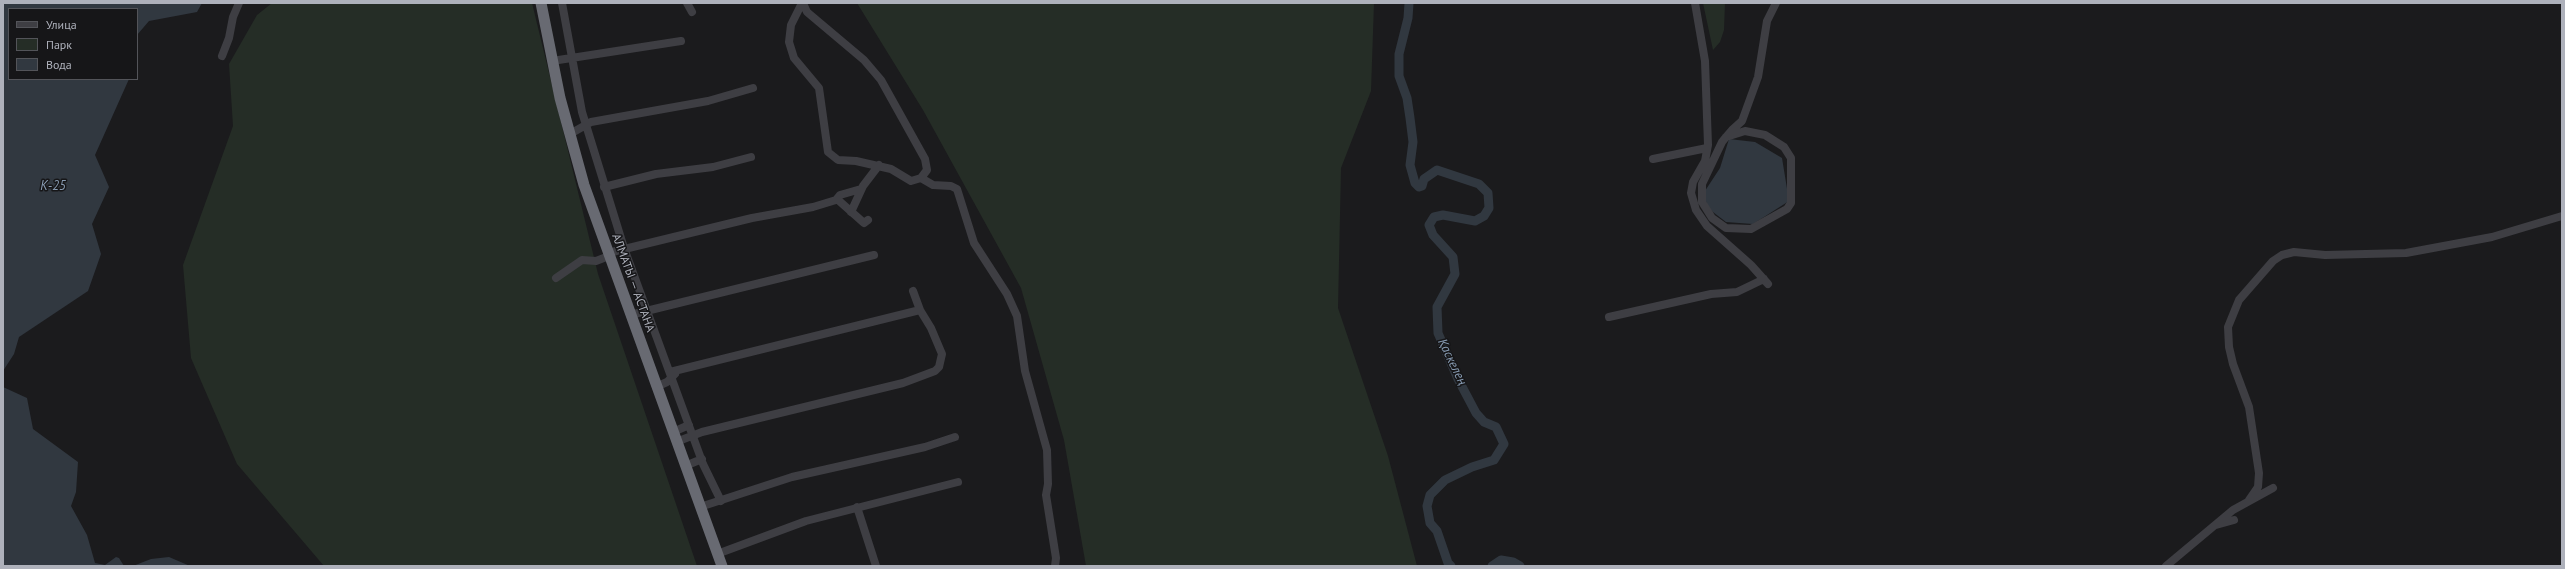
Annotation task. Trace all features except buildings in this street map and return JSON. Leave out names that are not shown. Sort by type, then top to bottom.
[{"type":"highway","name":"АЛМАТЫ — АСТАНА","points":[[541,3],[552,61],[584,185],[608,255],[722,566]]},
{"type":"street","points":[[222,56],[229,38],[233,17],[239,3]]},
{"type":"street","points":[[562,3],[586,124],[604,187],[624,248],[673,373],[689,425],[702,460],[721,501]]},
{"type":"street","points":[[687,3],[692,12]]},
{"type":"street","points":[[802,3],[807,12],[864,60],[881,80],[926,159],[927,170],[921,178],[911,181],[891,169],[838,160],[828,152],[819,88],[794,58],[789,42],[791,25],[802,3]]},
{"type":"street","points":[[1609,317],[1711,294],[1737,292],[1766,282],[1710,229],[1696,210],[1691,190],[1693,182],[1705,161],[1707,148],[1705,61],[1695,3]]},
{"type":"street","points":[[1726,137],[1736,132],[1753,132],[1770,137],[1789,153],[1792,199],[1787,209],[1751,229],[1726,228],[1712,218],[1702,202],[1702,184],[1726,137],[1742,121],[1758,77],[1767,21],[1776,3]]},
{"type":"street","points":[[552,61],[681,41]]},
{"type":"street","points":[[570,134],[586,124],[708,101],[753,88]]},
{"type":"street","points":[[1742,121],[1753,132]]},
{"type":"street","points":[[1653,159],[1707,148]]},
{"type":"street","points":[[604,187],[650,175],[712,167],[751,157]]},
{"type":"street","points":[[851,212],[862,189],[879,166]]},
{"type":"street","points":[[921,178],[933,185],[951,186],[957,189],[974,243],[1007,294],[1017,316],[1025,371],[1047,450],[1048,484],[1046,495],[1056,558],[1055,566]]},
{"type":"street","points":[[556,278],[582,260],[596,262],[624,248],[752,218],[807,209],[837,199],[840,195],[862,189]]},
{"type":"street","points":[[837,199],[864,223],[868,220]]},
{"type":"street","points":[[2249,500],[2258,487],[2259,473],[2249,407],[2230,353],[2228,328],[2239,300],[2273,261],[2282,255],[2294,252],[2345,255],[2412,252],[2492,237],[2562,216]]},
{"type":"street","points":[[630,315],[874,255]]},
{"type":"street","points":[[674,437],[693,435],[895,385],[935,371],[942,361],[942,354],[931,328],[920,310],[913,291]]},
{"type":"street","points":[[656,387],[673,373],[920,310]]},
{"type":"street","points":[[674,437],[689,425]]},
{"type":"street","points":[[700,507],[792,477],[925,447],[955,437]]},
{"type":"street","points":[[685,466],[702,460]]},
{"type":"street","points":[[717,554],[782,529],[857,507],[958,482]]},
{"type":"street","points":[[2168,565],[2214,525],[2249,500],[2273,488]]},
{"type":"street","points":[[857,507],[876,566]]},
{"type":"street","points":[[2214,525],[2234,520]]},
{"type":"green space","points":[[272,3],[532,3],[598,274],[697,566],[324,566],[237,464],[191,358],[183,265],[233,126],[229,64],[257,15]]},
{"type":"green space","points":[[857,3],[1374,3],[1371,91],[1341,168],[1338,308],[1388,456],[1417,566],[1086,566],[1064,440],[1021,288],[923,110]]},
{"type":"green space","points":[[1703,3],[1725,3],[1724,30],[1720,42],[1713,50]]},
{"type":"water","name":"К-25","points":[[3,3],[202,3],[197,12],[149,21],[138,34],[138,8],[8,8],[8,80],[129,80],[95,155],[109,187],[92,224],[101,254],[88,291],[19,337],[14,354],[3,371]]},
{"type":"water","points":[[1729,139],[1755,142],[1782,158],[1789,201],[1753,224],[1726,222],[1709,209],[1703,194],[1720,168]]},
{"type":"water","points":[[3,387],[27,398],[33,429],[78,462],[76,492],[71,506],[87,535],[95,563],[105,565],[116,557],[119,558],[124,566],[3,566]]},
{"type":"water","points":[[169,557],[190,566],[133,566],[151,559]]},
{"type":"waterway","name":"Қаскелең","points":[[1409,3],[1408,18],[1399,54],[1399,76],[1407,98],[1410,118],[1413,142],[1410,165],[1415,183],[1419,187],[1422,186],[1424,179],[1437,170],[1479,184],[1488,193],[1489,208],[1484,216],[1475,221],[1443,215],[1434,217],[1429,225],[1433,235],[1453,257],[1455,274],[1437,307],[1438,333],[1458,379],[1476,413],[1484,422],[1496,427],[1504,444],[1494,460],[1472,467],[1445,480],[1430,495],[1427,506],[1430,523],[1437,531],[1448,563],[1451,566]]},
{"type":"waterway","name":"Қаскелең","points":[[1492,566],[1501,560],[1513,562],[1520,566]]}]
